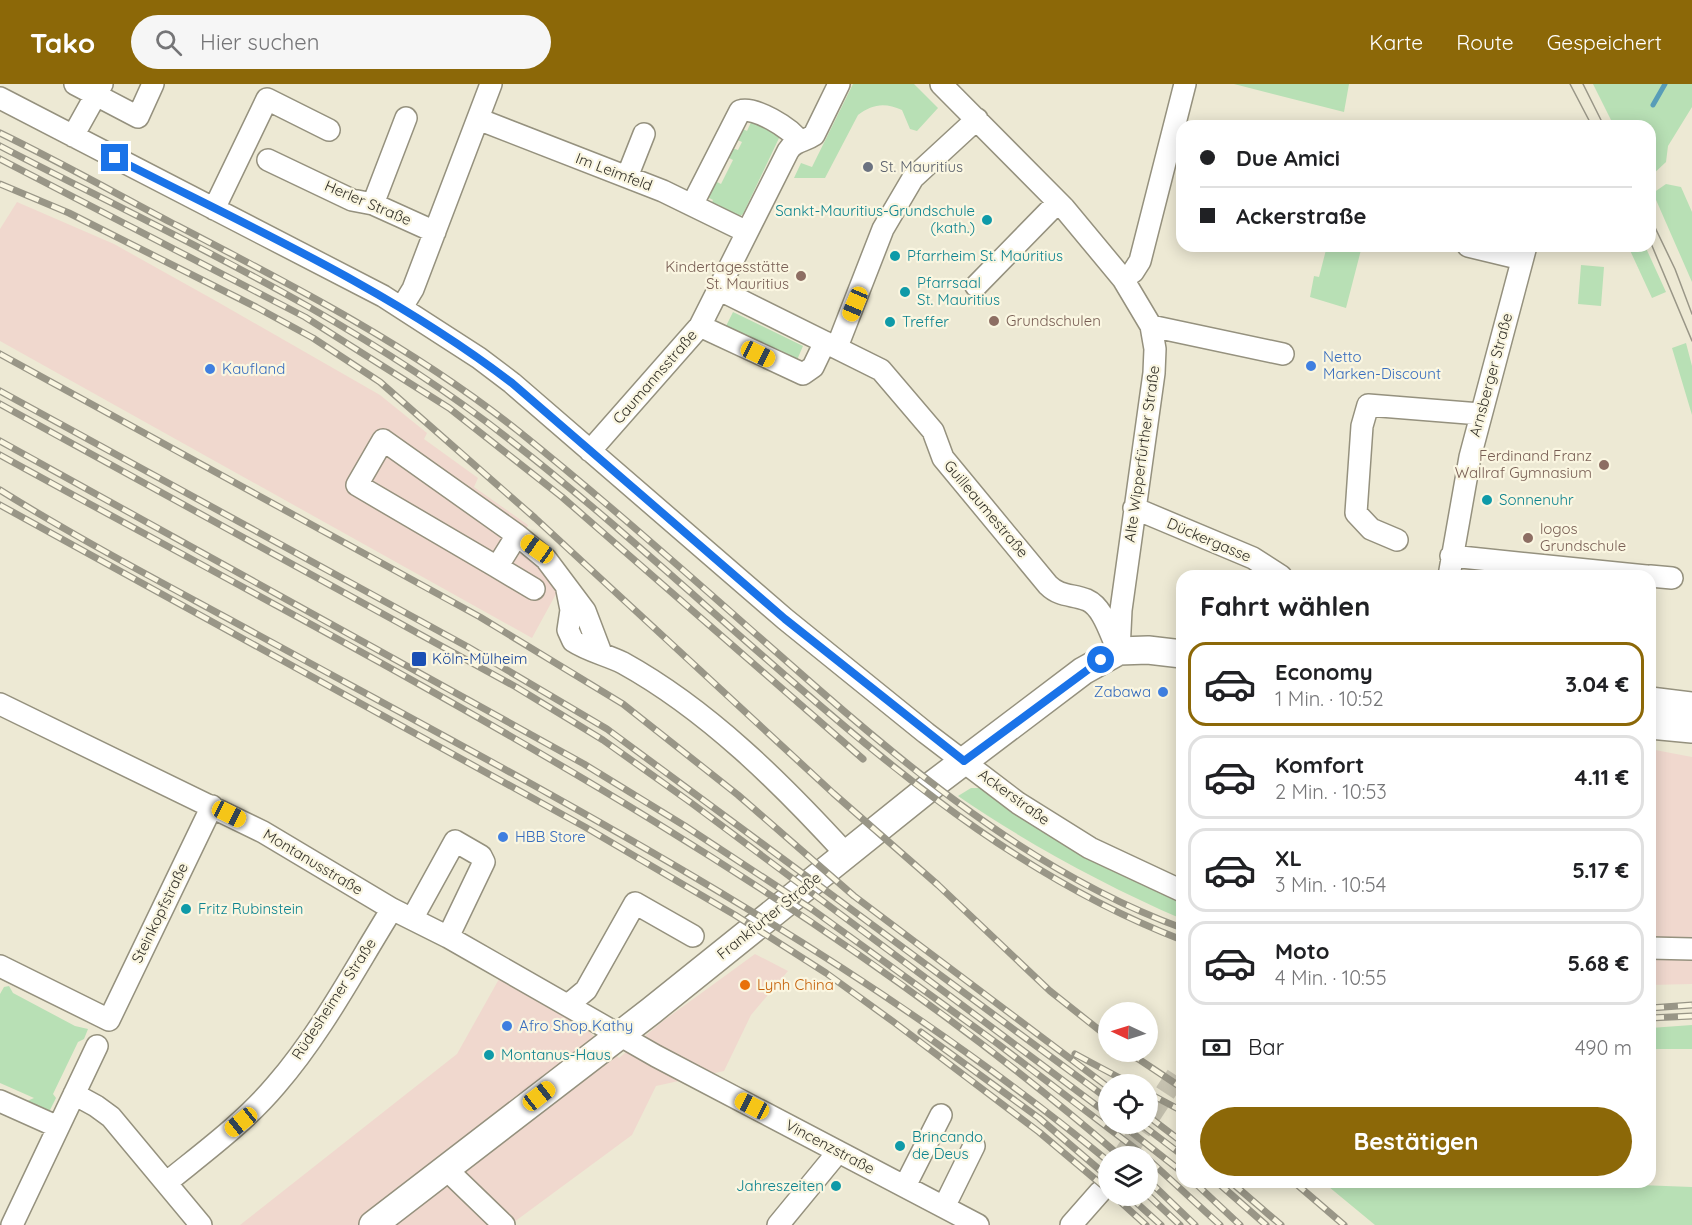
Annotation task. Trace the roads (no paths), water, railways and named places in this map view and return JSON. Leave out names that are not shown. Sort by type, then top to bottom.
[{"type":"main road","name":"Frankfurter Straße","points":[[373,1225],[619,1035],[964,761],[1083,671],[1119,651],[1158,650],[1176,653]]},
{"type":"main road","points":[[1656,704],[1691,724]]},
{"type":"main road","points":[[1656,725],[1691,724]]},
{"type":"street","points":[[75,84],[99,90],[138,117],[153,84]]},
{"type":"street","points":[[402,307],[413,289],[491,84]]},
{"type":"street","name":"Caumannsstraße","points":[[590,451],[700,326],[788,151],[799,141],[807,140],[814,135],[838,84]]},
{"type":"street","name":"Alte Wipperfürther Straße","points":[[941,84],[1058,202],[1096,244],[1123,279],[1151,326],[1155,349],[1154,373],[1120,610],[1119,651]]},
{"type":"street","points":[[1123,279],[1133,272],[1140,261],[1185,84]]},
{"type":"street","points":[[73,136],[99,90]]},
{"type":"street","name":"Ackerstraße","points":[[0,99],[402,307],[504,377],[785,619],[1018,803],[1070,836],[1120,863],[1176,888]]},
{"type":"street","points":[[214,209],[267,99],[329,130]]},
{"type":"street","points":[[692,205],[740,111],[751,110],[786,127],[799,141]]},
{"type":"street","points":[[373,204],[406,118]]},
{"type":"street","name":"Im Leimfeld","points":[[478,119],[627,177],[747,232]]},
{"type":"street","points":[[700,326],[803,374],[813,368],[831,345],[883,229],[913,178],[976,119]]},
{"type":"street","points":[[627,177],[644,134]]},
{"type":"street","name":"Herler Straße","points":[[268,160],[352,200],[373,204],[435,232]]},
{"type":"street","points":[[976,286],[1058,202]]},
{"type":"street","name":"Arnsberger Straße","points":[[1450,566],[1480,414],[1524,253]]},
{"type":"street","name":"Guilleaumestraße","points":[[718,289],[873,365],[888,376],[933,431],[943,458],[1048,585],[1062,596],[1085,599],[1093,603],[1103,616],[1119,651]]},
{"type":"street","points":[[1151,326],[1283,354]]},
{"type":"street","points":[[1397,540],[1371,529],[1356,513],[1362,426],[1368,405],[1480,414]]},
{"type":"street","points":[[534,589],[357,485],[383,440],[517,535],[546,559],[567,590],[585,611],[601,653]]},
{"type":"street","name":"Dückergasse","points":[[1134,508],[1253,558],[1272,570]]},
{"type":"street","points":[[497,567],[517,535]]},
{"type":"street","points":[[1450,566],[1529,570]]},
{"type":"street","points":[[1656,577],[1672,578]]},
{"type":"street","points":[[567,590],[571,610],[568,636],[578,645],[623,663],[677,698],[719,732],[809,814],[846,854]]},
{"type":"street","name":"Montanusstraße","points":[[0,704],[263,832],[392,909],[448,937],[619,1035]]},
{"type":"street","name":"Steinkopfstraße","points":[[2,972],[109,1020],[212,806]]},
{"type":"street","points":[[412,919],[454,841],[481,856],[483,862],[448,937]]},
{"type":"street","points":[[568,1005],[586,990],[635,903],[693,936]]},
{"type":"street","name":"Rüdesheimer Straße","points":[[166,1183],[241,1122],[276,1085],[315,1034],[392,909]]},
{"type":"street","points":[[1656,948],[1692,949]]},
{"type":"street","name":"Vincenzstraße","points":[[619,1035],[978,1225]]},
{"type":"street","points":[[12,1225],[97,1046]]},
{"type":"street","points":[[74,1094],[111,1117],[201,1225]]},
{"type":"street","points":[[0,1101],[57,1127]]},
{"type":"street","points":[[905,1186],[941,1115]]},
{"type":"street","points":[[944,1207],[974,1146]]},
{"type":"street","points":[[777,1225],[838,1152]]},
{"type":"street","points":[[445,1168],[504,1225]]},
{"type":"street","points":[[1071,1225],[1098,1194]]},
{"type":"waterway","points":[[1653,105],[1665,84]]},
{"type":"tunnel","points":[[1158,1104],[1176,1076]]},
{"type":"tunnel","points":[[1130,1146],[1138,1134]]},
{"type":"tram line","points":[[1570,84],[1589,120]]},
{"type":"tram line","points":[[1583,84],[1601,120]]},
{"type":"tram line","points":[[1656,229],[1675,269],[1692,314]]},
{"type":"tram line","points":[[1655,252],[1692,341]]},
{"type":"railway","points":[[0,133],[350,318],[435,371],[517,430],[556,462],[864,728],[948,795],[992,827],[1084,883],[1176,925]]},
{"type":"railway","points":[[0,146],[262,281],[389,355],[451,396],[510,440],[582,499],[838,721],[930,795],[1025,861],[1128,917],[1176,937]]},
{"type":"railway","points":[[0,159],[305,317],[449,408],[562,497],[863,759]]},
{"type":"railway","points":[[0,184],[69,213],[256,307],[313,338],[380,382],[535,518],[833,793],[938,885],[1050,991],[1098,1029]]},
{"type":"railway","points":[[0,354],[480,617],[623,704],[738,795],[854,896],[1098,1079]]},
{"type":"railway","points":[[0,391],[468,647],[607,729],[1098,1092]]},
{"type":"railway","points":[[0,404],[516,687],[603,740],[690,802],[1098,1107]]},
{"type":"railway","points":[[0,441],[584,764],[685,826],[813,910],[998,1044],[1132,1146]]},
{"type":"railway","points":[[0,455],[436,694],[579,776],[720,863],[858,954],[992,1051],[1108,1146]]},
{"type":"railway","points":[[0,490],[101,549],[489,761],[704,882],[911,1014],[1011,1085],[1098,1153]]},
{"type":"railway","points":[[0,505],[585,827],[735,915],[826,973],[895,1023],[1039,1132],[1098,1182]]},
{"type":"railway","points":[[1656,1008],[1692,1005]]},
{"type":"railway","points":[[1656,1018],[1692,1016]]},
{"type":"railway","points":[[921,1032],[1039,1118],[1098,1168]]},
{"type":"railway","points":[[1075,1054],[1112,1074]]},
{"type":"railway","points":[[1143,1062],[1176,1084]]},
{"type":"railway","points":[[1158,1098],[1176,1108]]},
{"type":"railway","points":[[1158,1124],[1176,1137]]},
{"type":"railway","points":[[1134,1134],[1176,1167]]},
{"type":"railway","points":[[1154,1134],[1176,1150]]},
{"type":"railway","points":[[1158,1168],[1176,1185]]},
{"type":"railway","points":[[1180,1188],[1220,1225]]},
{"type":"railway","points":[[1200,1188],[1240,1225]]},
{"type":"railway","points":[[1224,1188],[1266,1225]]},
{"type":"railway","points":[[1238,1188],[1281,1225]]},
{"type":"railway","points":[[1301,1188],[1344,1225]]},
{"type":"railway","points":[[1158,1190],[1195,1225]]},
{"type":"railway","points":[[1158,1204],[1180,1225]]},
{"type":"railway","points":[[1125,1206],[1146,1225]]},
{"type":"railway","points":[[1140,1206],[1161,1225]]},
{"type":"place","name":"St. Mauritius","points":[[868,167]]},
{"type":"place","name":"Sankt-Mauritius-Grundschule (kath.)","points":[[987,220]]},
{"type":"place","name":"Pfarrheim St. Mauritius","points":[[895,256]]},
{"type":"place","name":"Kindertagesstätte St. Mauritius","points":[[801,276]]},
{"type":"place","name":"Pfarrsaal St. Mauritius","points":[[905,292]]},
{"type":"place","name":"Grundschulen","points":[[994,321]]},
{"type":"place","name":"Treffer","points":[[890,322]]},
{"type":"place","name":"Netto Marken-Discount","points":[[1311,366]]},
{"type":"place","name":"Kaufland","points":[[210,369]]},
{"type":"place","name":"Ferdinand Franz Wallraf Gymnasium","points":[[1604,465]]},
{"type":"place","name":"Sonnenuhr","points":[[1487,500]]},
{"type":"place","name":"logos Grundschule","points":[[1528,538]]},
{"type":"place","name":"Köln-Mülheim","points":[[419,659]]},
{"type":"place","name":"Zabawa","points":[[1163,692]]},
{"type":"place","name":"HBB Store","points":[[503,837]]},
{"type":"place","name":"Fritz Rubinstein","points":[[186,909]]},
{"type":"place","name":"Lynh China","points":[[745,985]]},
{"type":"place","name":"Afro Shop Kathy","points":[[507,1026]]},
{"type":"place","name":"Montanus-Haus","points":[[489,1055]]},
{"type":"place","name":"Brincando de Deus","points":[[900,1146]]},
{"type":"place","name":"Jahreszeiten","points":[[836,1186]]}]
